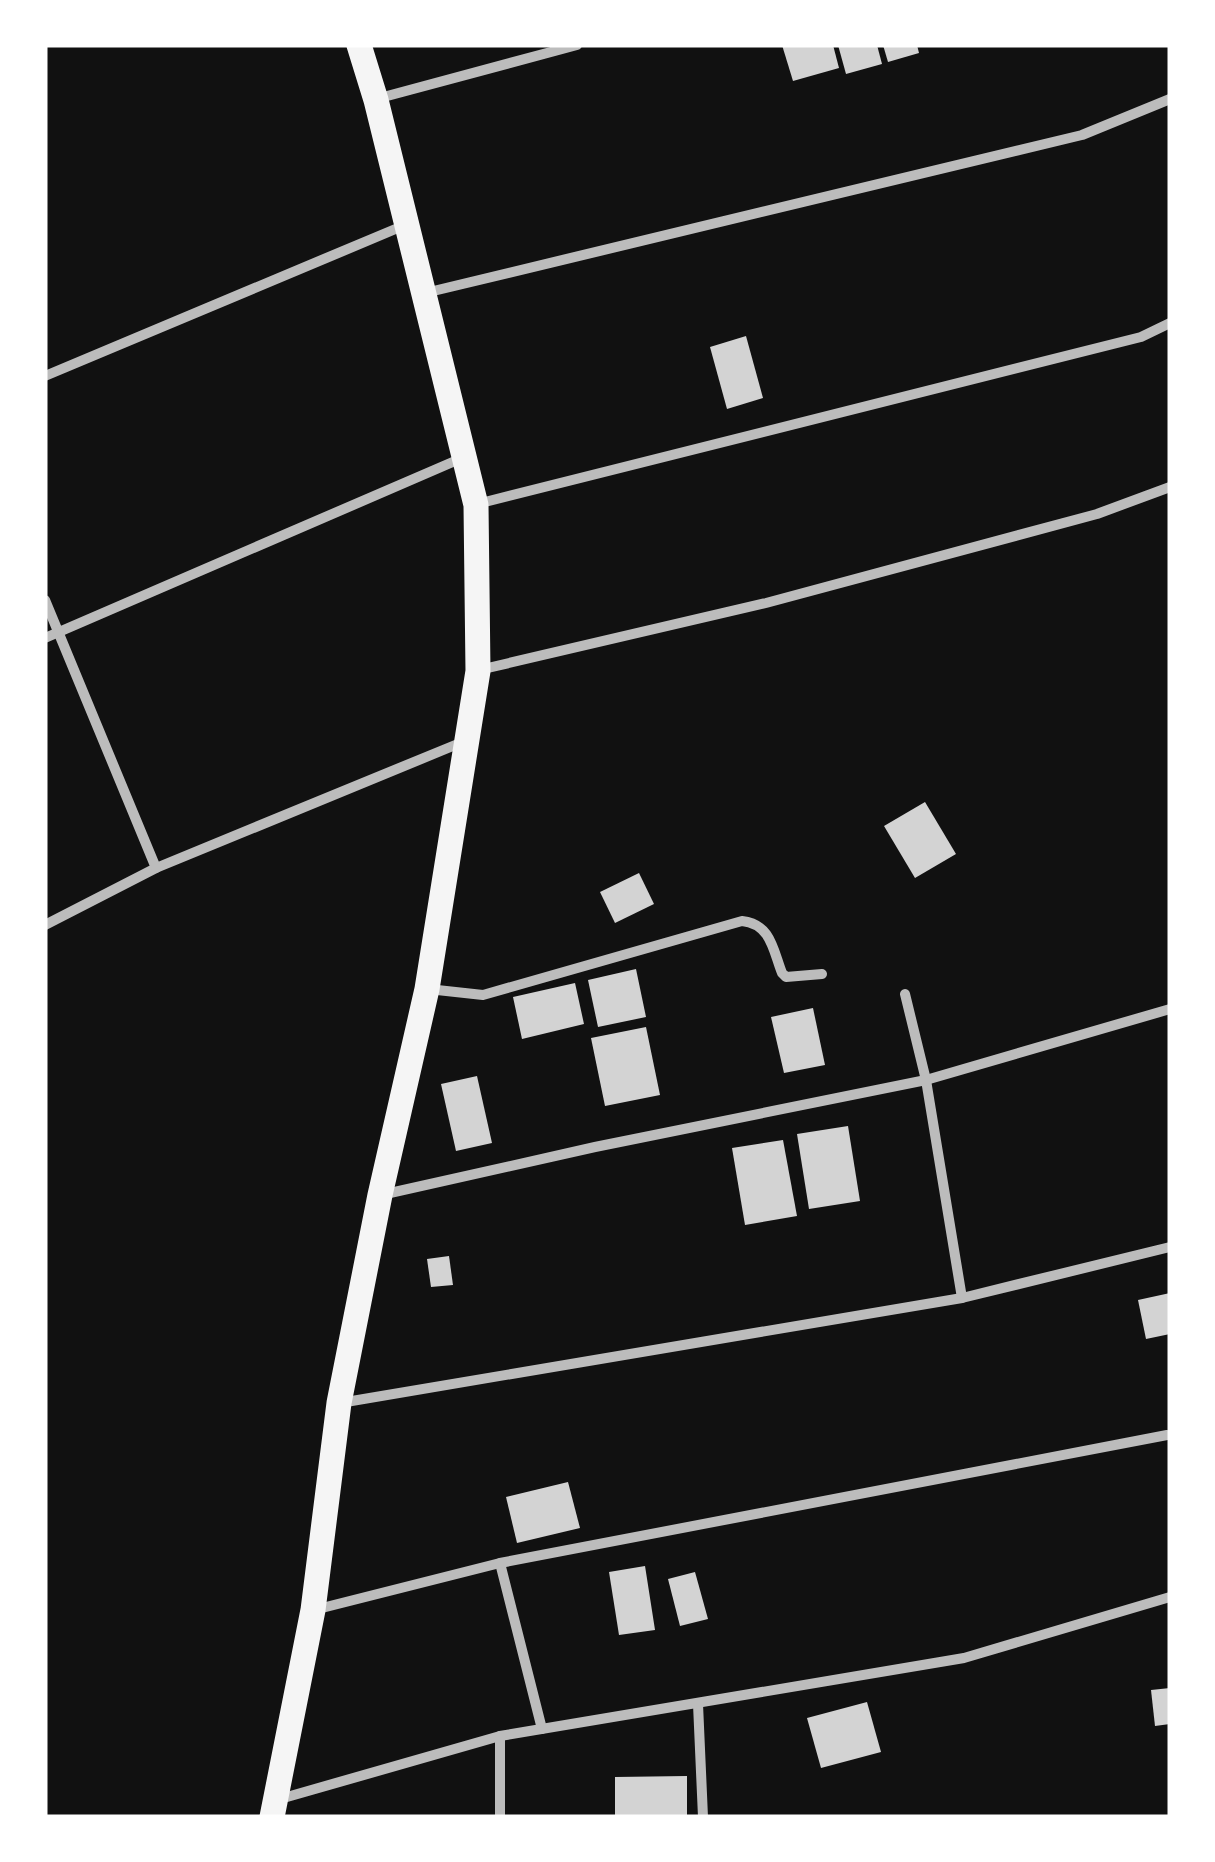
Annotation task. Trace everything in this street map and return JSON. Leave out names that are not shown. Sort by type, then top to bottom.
[{"type":"main road","points":[[273,1809],[313,1610],[339,1403],[380,1195],[427,989],[478,671],[476,504],[359,45]]},
{"type":"street","points":[[376,100],[578,45]]},
{"type":"street","points":[[424,293],[1082,135],[1170,98]]},
{"type":"street","points":[[45,376],[406,224]]},
{"type":"street","points":[[476,504],[1122,342],[1170,323]]},
{"type":"street","points":[[45,638],[466,456]]},
{"type":"street","points":[[478,671],[784,598],[1098,514],[1170,486]]},
{"type":"street","points":[[45,600],[156,868]]},
{"type":"street","points":[[45,925],[156,868],[467,740]]},
{"type":"street","points":[[427,989],[483,995],[742,921],[754,922],[766,931],[786,977],[822,974]]},
{"type":"street","points":[[905,994],[926,1080],[962,1298]]},
{"type":"street","points":[[380,1195],[926,1080],[1170,1009]]},
{"type":"street","points":[[339,1403],[962,1298],[1170,1248]]},
{"type":"street","points":[[313,1610],[500,1563],[1167,1435]]},
{"type":"street","points":[[500,1563],[542,1729]]},
{"type":"street","points":[[273,1809],[500,1736],[964,1658],[1170,1597]]},
{"type":"street","points":[[698,1704],[703,1817]]},
{"type":"street","points":[[500,1736],[500,1817]]},
{"type":"building","points":[[782,45],[833,45],[839,68],[793,81]]},
{"type":"building","points":[[838,45],[877,45],[882,64],[846,74]]},
{"type":"building","points":[[883,45],[917,45],[919,53],[888,62]]},
{"type":"building","points":[[746,336],[763,398],[727,409],[710,347]]},
{"type":"building","points":[[925,802],[956,854],[915,878],[884,826]]},
{"type":"building","points":[[639,873],[654,904],[615,923],[600,892]]},
{"type":"building","points":[[636,969],[646,1017],[598,1027],[588,980]]},
{"type":"building","points":[[575,983],[584,1024],[522,1039],[513,997]]},
{"type":"building","points":[[813,1008],[825,1065],[784,1073],[771,1017]]},
{"type":"building","points":[[646,1027],[660,1095],[605,1106],[591,1038]]},
{"type":"building","points":[[477,1076],[492,1143],[456,1151],[441,1084]]},
{"type":"building","points":[[848,1126],[860,1201],[809,1209],[797,1134]]},
{"type":"building","points":[[783,1140],[797,1216],[745,1225],[732,1148]]},
{"type":"building","points":[[449,1256],[453,1285],[431,1287],[427,1259]]},
{"type":"building","points":[[1170,1293],[1170,1334],[1146,1339],[1138,1300]]},
{"type":"building","points":[[568,1482],[580,1528],[517,1543],[506,1497]]},
{"type":"building","points":[[645,1566],[655,1630],[619,1635],[609,1572]]},
{"type":"building","points":[[695,1572],[708,1619],[680,1626],[668,1579]]},
{"type":"building","points":[[1170,1688],[1170,1724],[1155,1726],[1151,1690]]},
{"type":"building","points":[[867,1702],[881,1752],[821,1768],[807,1718]]},
{"type":"building","points":[[687,1776],[687,1817],[615,1817],[615,1777]]}]
